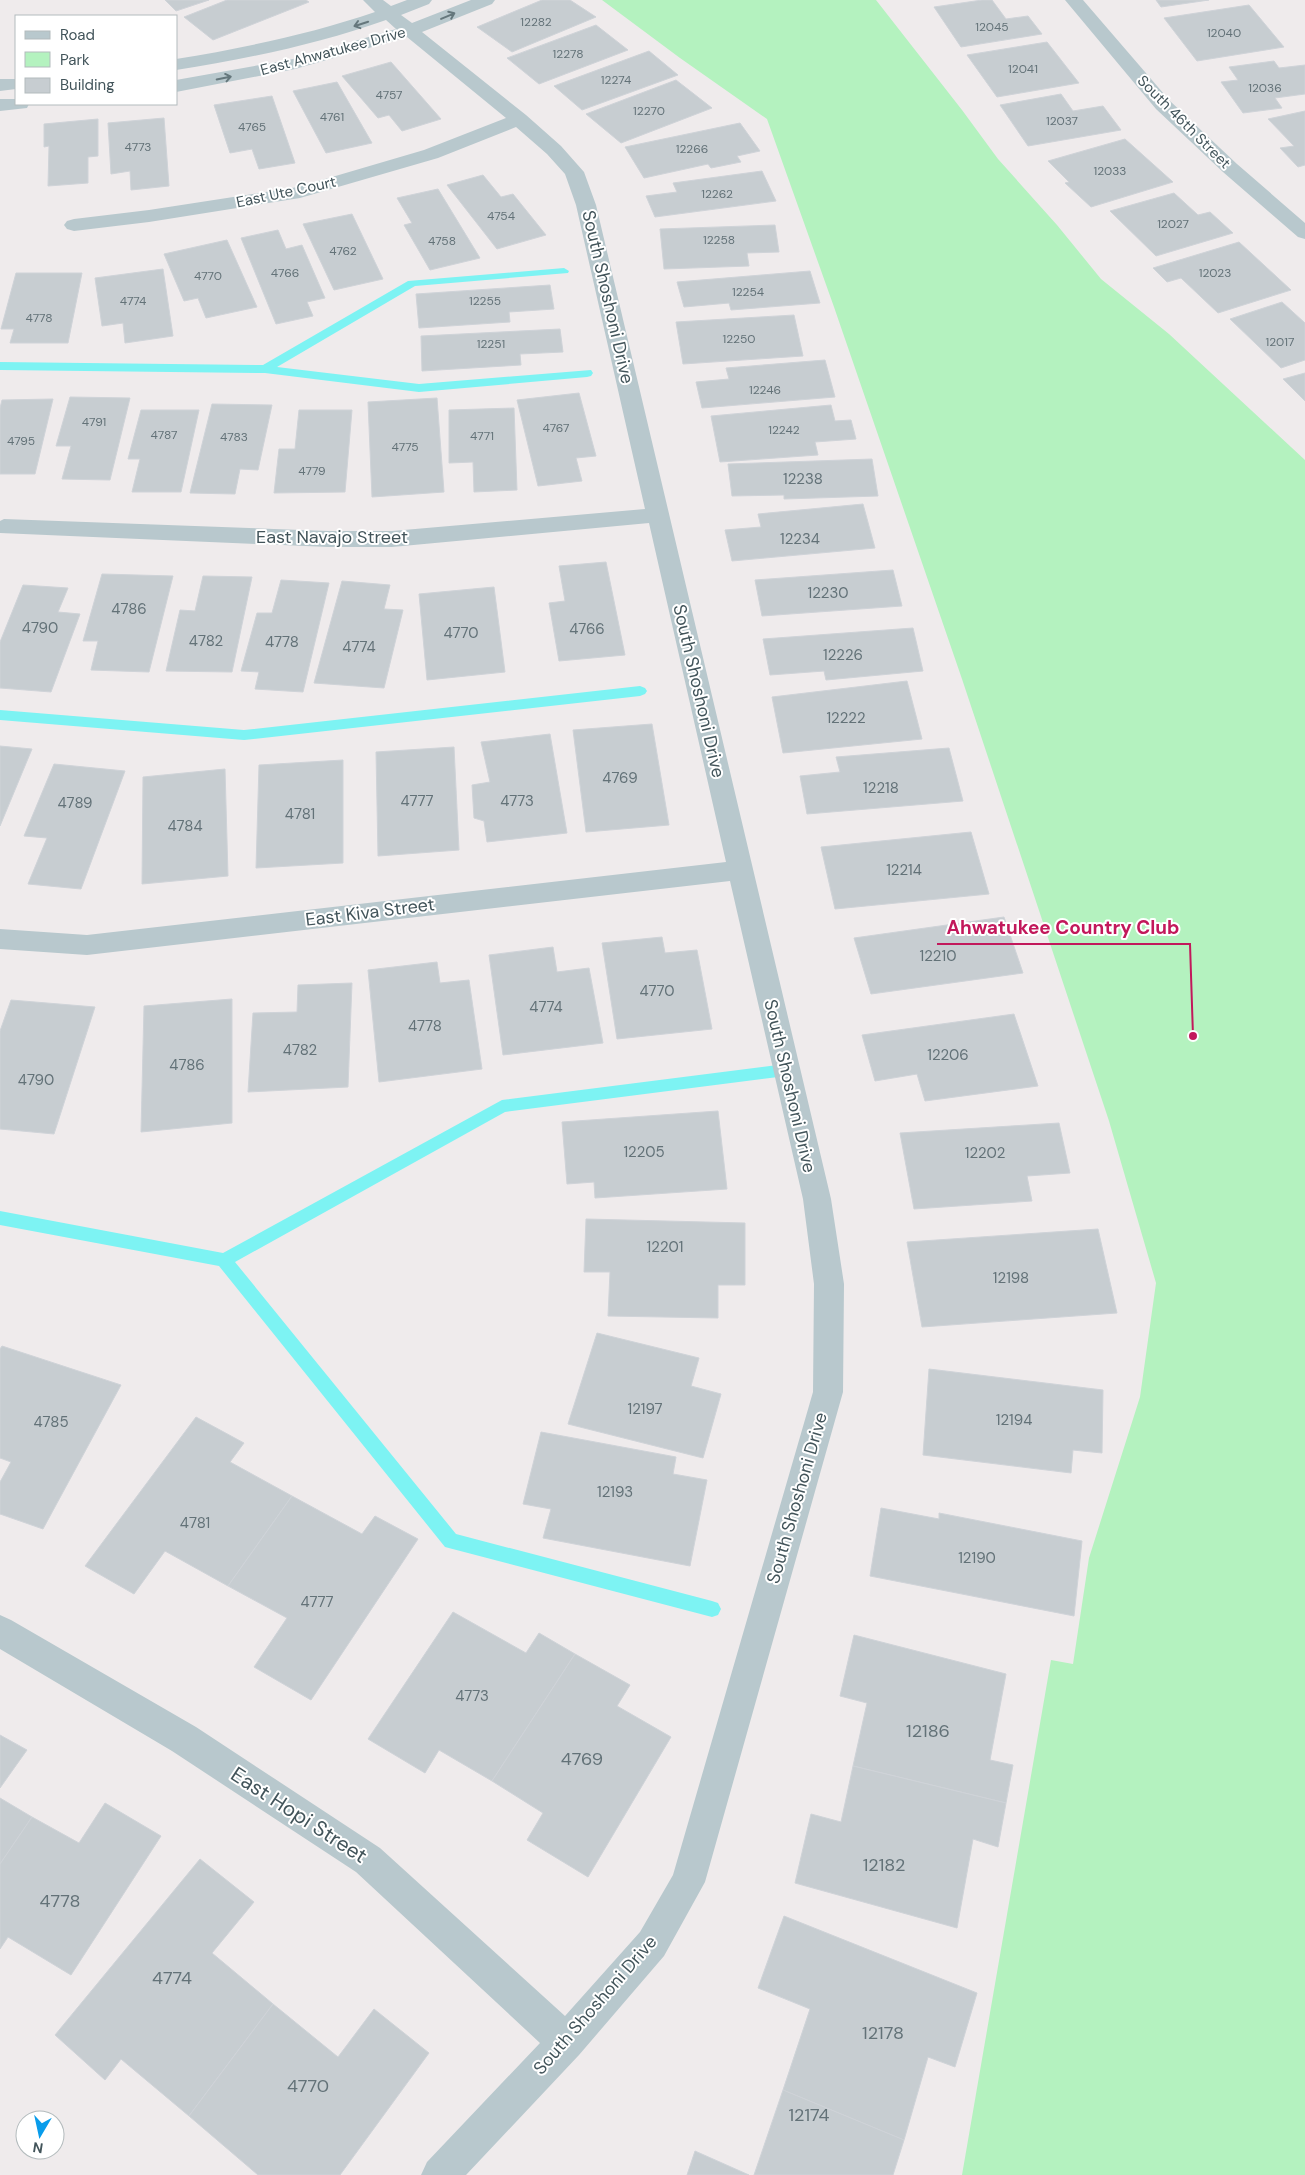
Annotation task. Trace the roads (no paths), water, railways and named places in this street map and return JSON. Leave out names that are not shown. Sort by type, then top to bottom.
[{"type":"street","name":"East Ahwatukee Drive","points":[[178,65],[278,47],[360,24],[381,7],[423,0]]},
{"type":"street","name":"East Ahwatukee Drive","points":[[178,86],[292,65],[411,30],[486,0]]},
{"type":"street","name":"South 46th Street","points":[[1074,0],[1163,105],[1230,168],[1305,233]]},
{"type":"street","name":"South Shoshoni Drive","points":[[381,7],[519,119],[554,150],[574,172],[586,205],[817,1199],[830,1284],[828,1392],[688,1882],[652,1944],[566,2042],[440,2175]]},
{"type":"street","points":[[0,85],[15,84]]},
{"type":"street","points":[[0,105],[15,104]]},
{"type":"street","name":"East Ute Court","points":[[74,225],[149,216],[300,192],[432,154],[519,119]]},
{"type":"street","name":"East Navajo Street","points":[[4,527],[328,540],[392,539],[659,515]]},
{"type":"street","name":"East Kiva Street","points":[[0,940],[87,945],[740,870]]},
{"type":"street","name":"East Hopi Street","points":[[0,1631],[184,1739],[368,1860],[566,2042]]},
{"type":"waterway","points":[[265,369],[412,283],[564,271]]},
{"type":"waterway","points":[[0,366],[265,369]]},
{"type":"waterway","points":[[265,369],[419,388],[587,373]]},
{"type":"waterway","points":[[0,715],[244,735],[640,691]]},
{"type":"waterway","points":[[224,1260],[502,1106],[786,1070]]},
{"type":"waterway","points":[[0,1218],[224,1260]]},
{"type":"waterway","points":[[224,1260],[451,1541],[712,1609]]},
{"type":"place","name":"Ahwatukee Country Club","points":[[1193,1036]]}]
